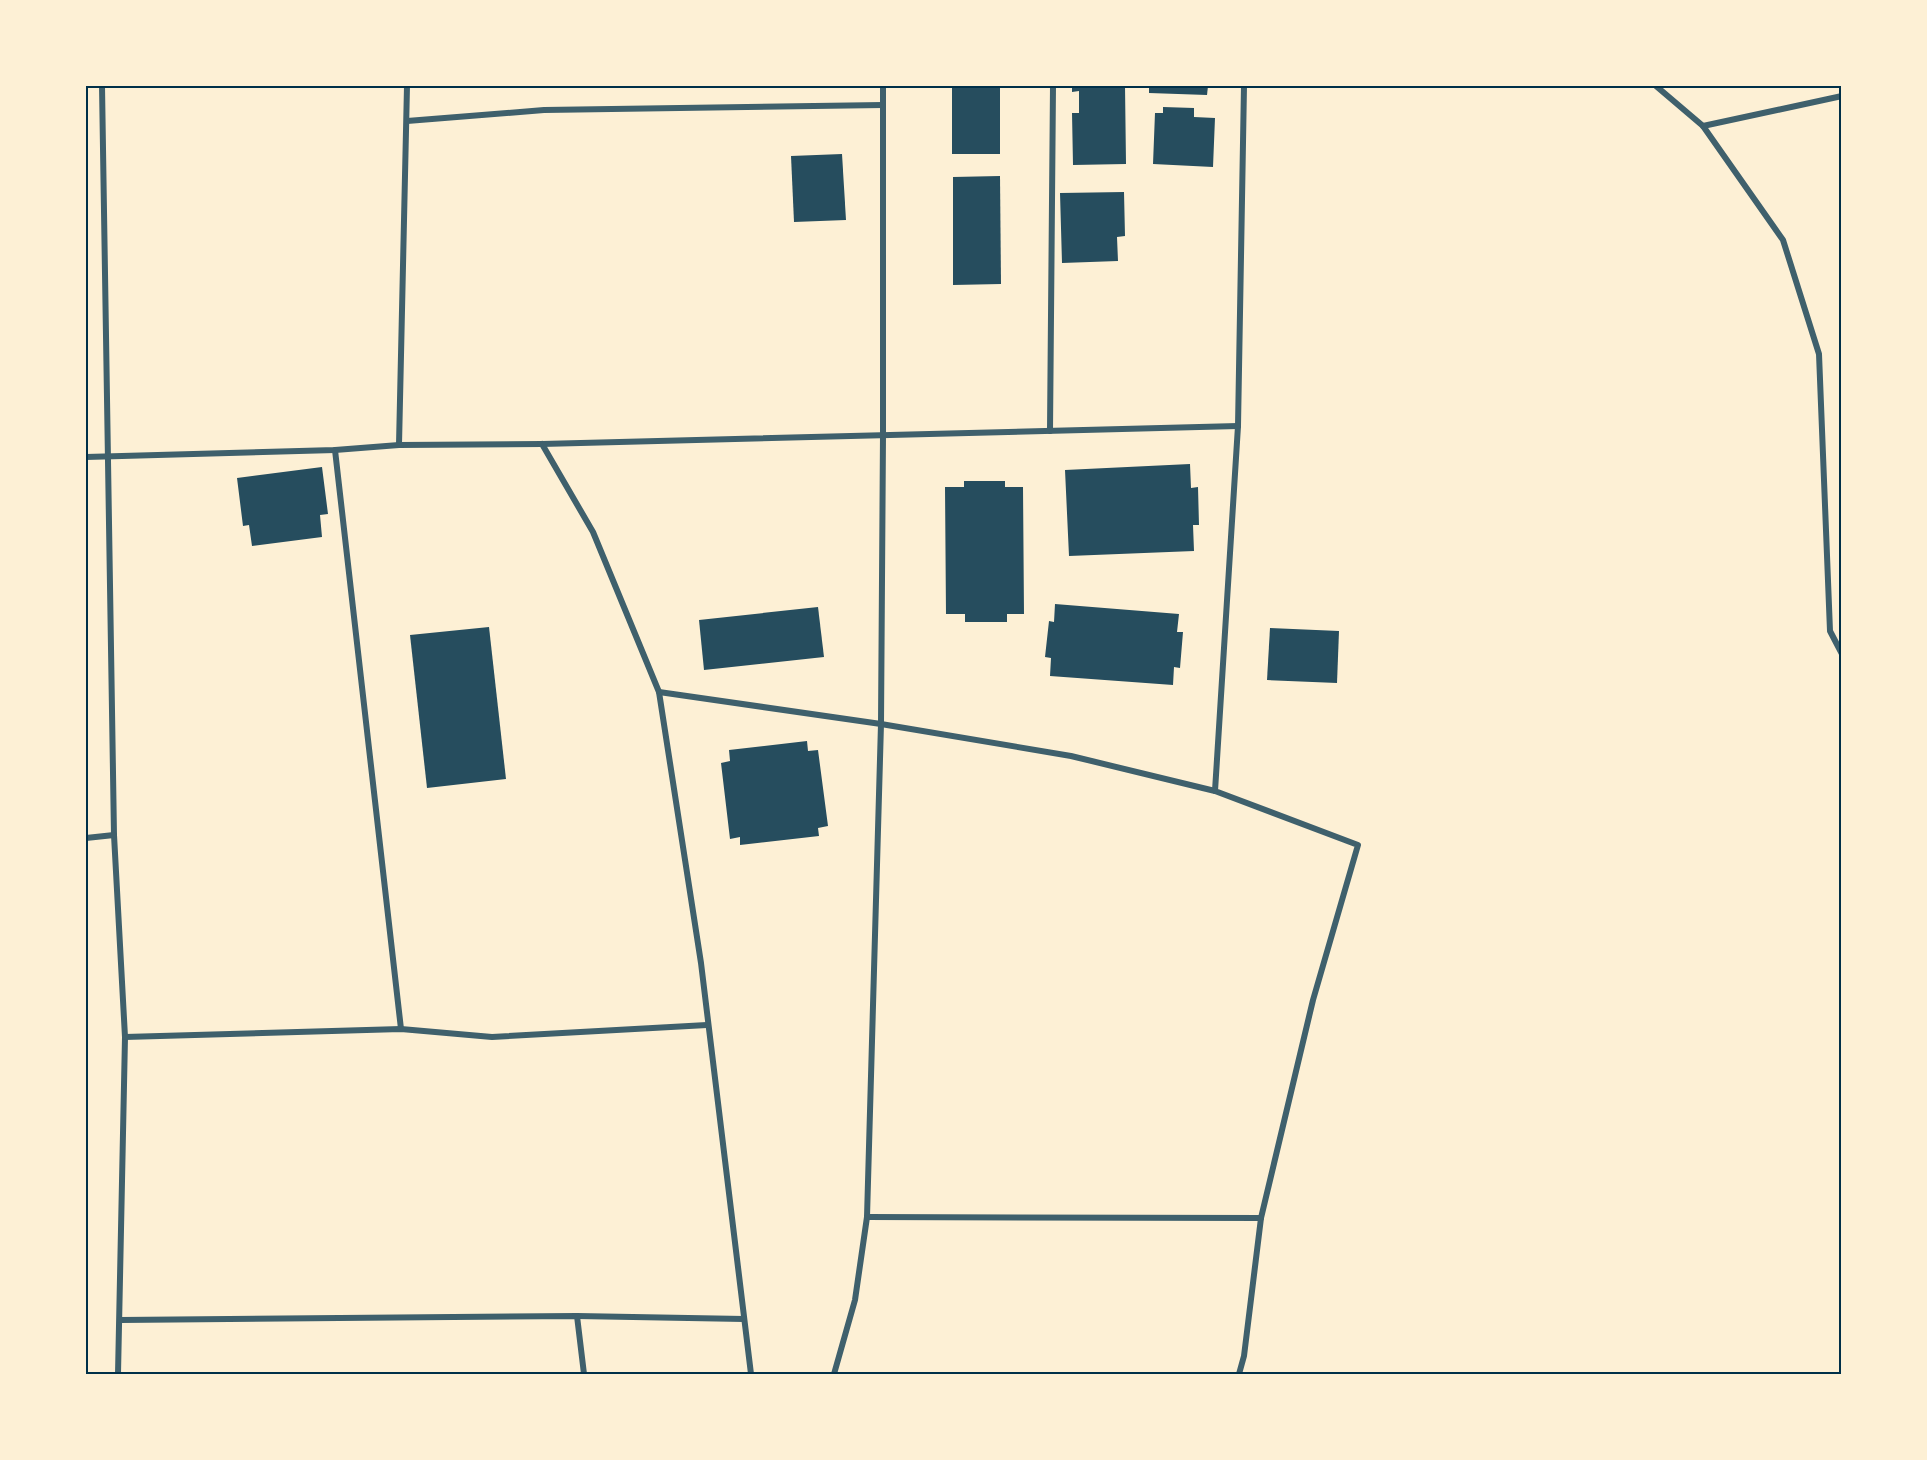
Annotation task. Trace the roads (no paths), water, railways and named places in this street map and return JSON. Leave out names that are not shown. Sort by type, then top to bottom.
[{"type":"street","points":[[102,86],[110,456],[114,835],[126,1037],[118,1374]]},
{"type":"street","points":[[399,445],[407,86]]},
{"type":"street","points":[[834,1374],[855,1300],[867,1217],[881,724],[883,86]]},
{"type":"street","points":[[1050,431],[1053,86]]},
{"type":"street","points":[[1215,791],[1238,426],[1244,86]]},
{"type":"street","points":[[1656,86],[1702,126],[1783,240],[1819,354],[1830,631],[1842,654]]},
{"type":"street","points":[[1702,126],[1842,96]]},
{"type":"street","points":[[407,121],[544,110],[883,105]]},
{"type":"street","points":[[86,457],[335,450],[399,445],[542,444],[1238,426]]},
{"type":"street","points":[[542,444],[593,532],[659,692],[701,963],[751,1374]]},
{"type":"street","points":[[335,450],[400,1029]]},
{"type":"street","points":[[659,692],[881,724],[1071,756],[1215,791],[1358,845],[1313,1000],[1261,1218],[1244,1356],[1239,1374]]},
{"type":"street","points":[[86,838],[114,835]]},
{"type":"street","points":[[126,1037],[400,1029],[492,1037],[708,1025]]},
{"type":"street","points":[[867,1217],[1261,1218]]},
{"type":"street","points":[[120,1320],[577,1316],[744,1319]]},
{"type":"street","points":[[577,1316],[584,1374]]}]
